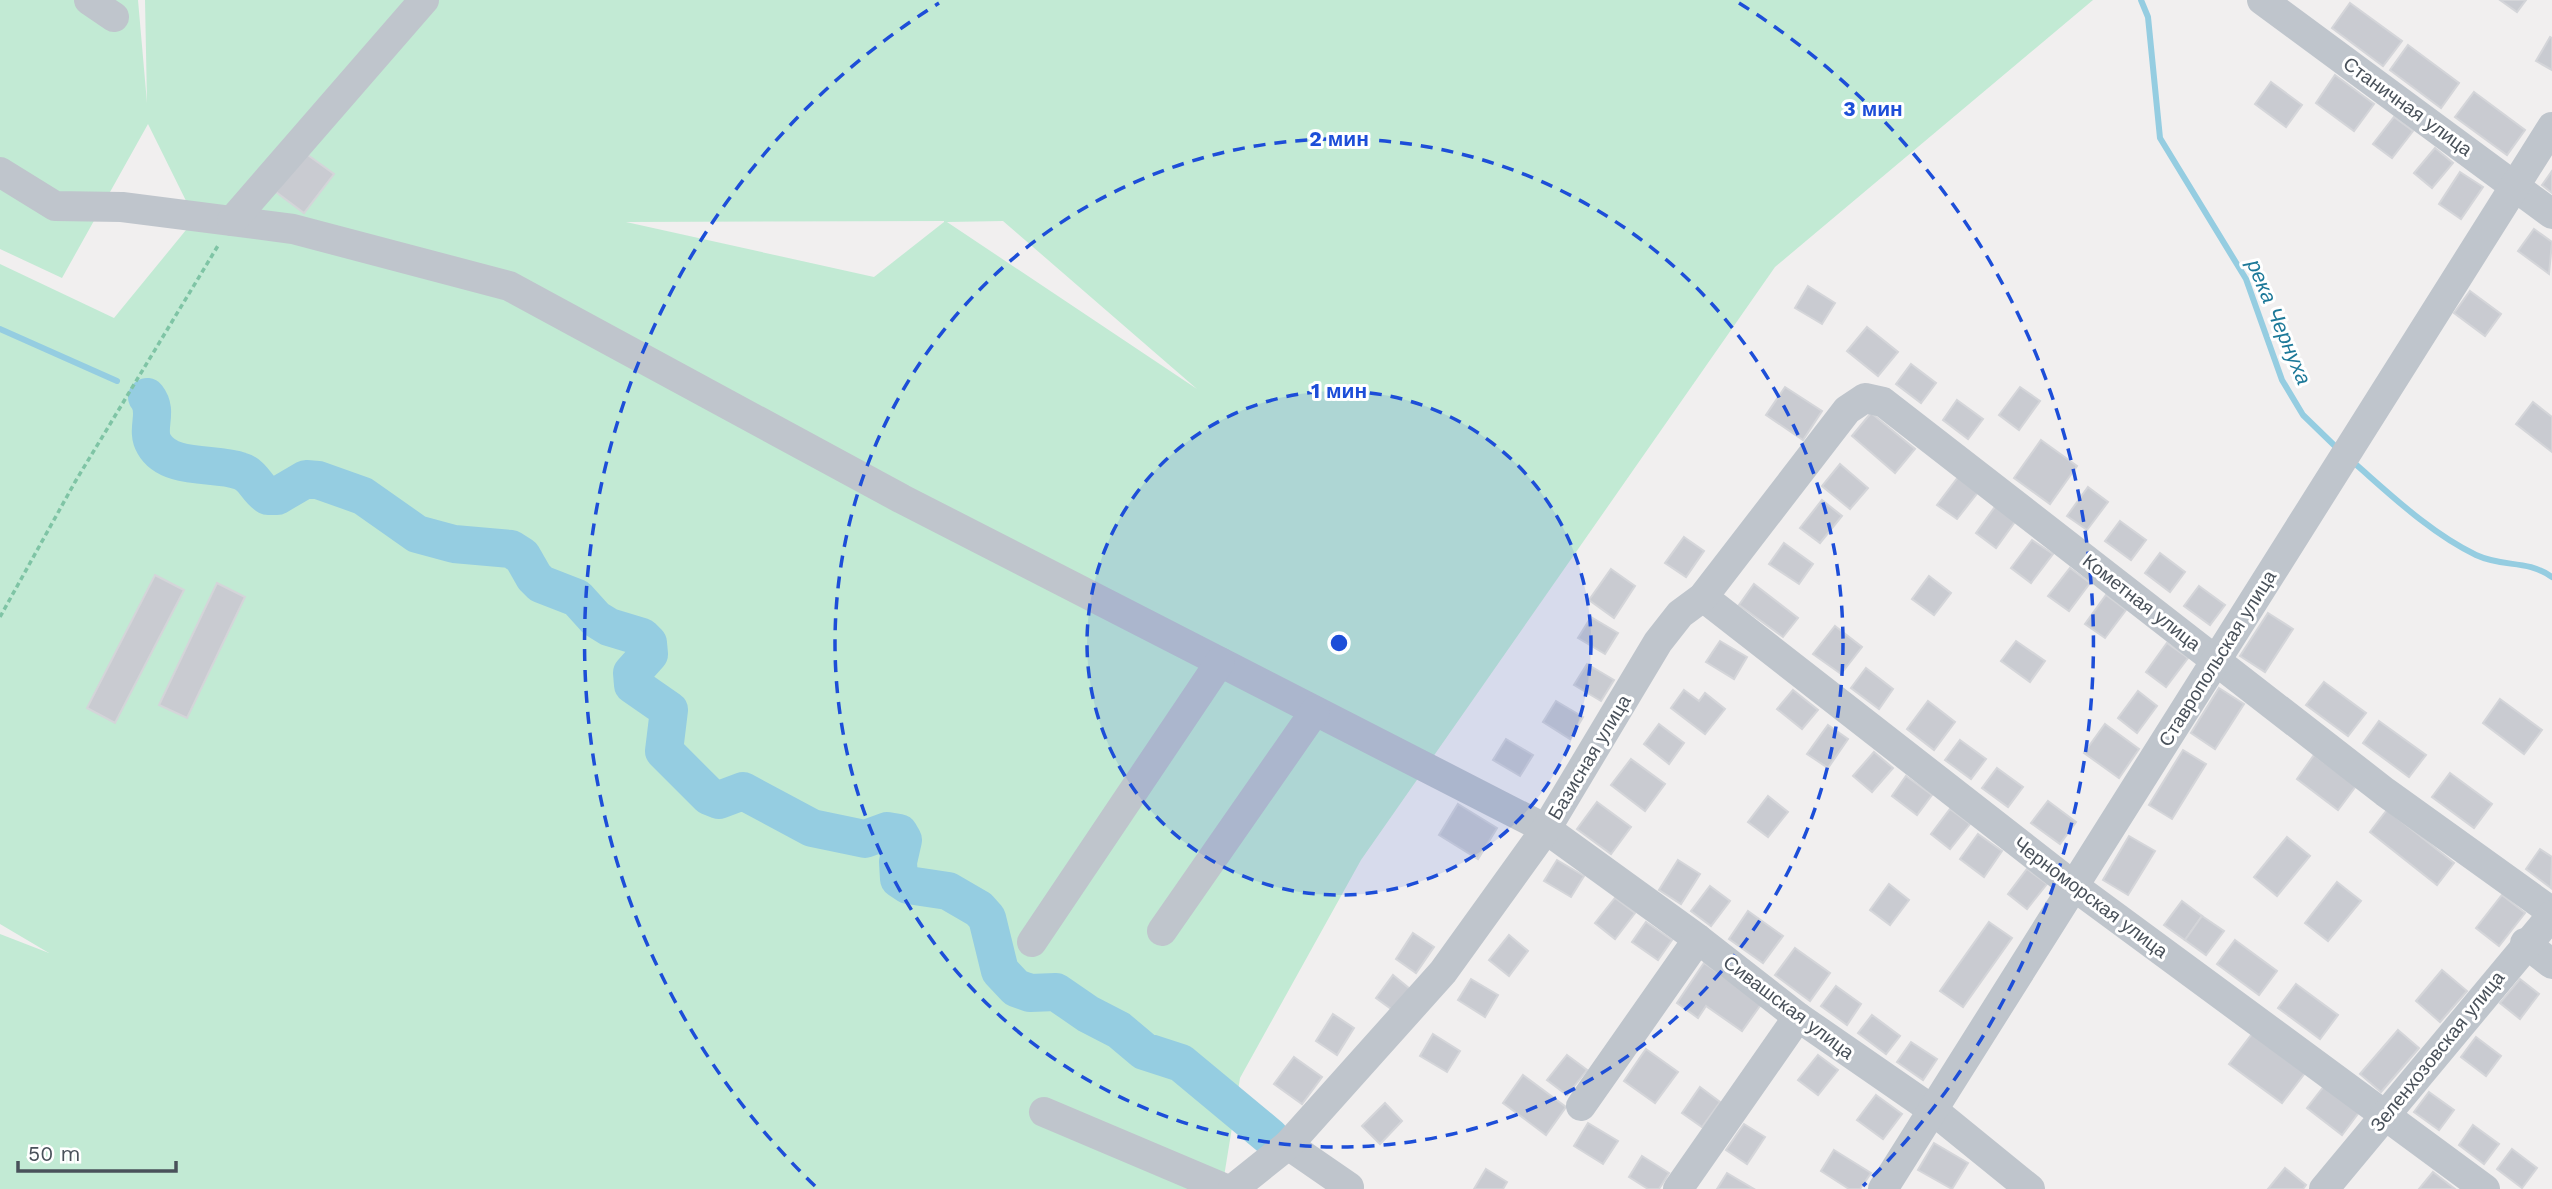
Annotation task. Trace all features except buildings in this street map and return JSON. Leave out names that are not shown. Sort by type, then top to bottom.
[{"type":"street","points":[[89,0],[114,17]]},
{"type":"street","points":[[232,221],[424,0]]},
{"type":"street","name":"Станичная улица","points":[[2262,0],[2552,214]]},
{"type":"street","name":"Ставропольская улица","points":[[1883,1189],[2552,127]]},
{"type":"street","name":"Сивашская улица","points":[[0,172],[55,206],[122,207],[293,229],[509,286],[902,499],[1546,829],[1698,939],[1798,1017],[1934,1111],[2030,1189]]},
{"type":"street","name":"Базисная улица","points":[[1233,1189],[1288,1145],[1443,972],[1546,829],[1658,642],[1680,614],[1703,597],[1847,410],[1865,398]]},
{"type":"street","name":"Кометная улица","points":[[1865,398],[1883,402],[2385,792],[2552,913]]},
{"type":"street","name":"Черноморская улица","points":[[1703,597],[2075,887],[2485,1189]]},
{"type":"street","points":[[1032,942],[1220,662]]},
{"type":"street","points":[[1163,931],[1315,711]]},
{"type":"street","name":"Зеленхозовская улица","points":[[2324,1189],[2552,913]]},
{"type":"street","points":[[1581,1106],[1698,939]]},
{"type":"street","points":[[2525,943],[2552,964]]},
{"type":"street","points":[[1678,1189],[1798,1017]]},
{"type":"street","points":[[1044,1112],[1226,1189]]},
{"type":"street","points":[[1288,1145],[1349,1187]]},
{"type":"path","points":[[0,617],[75,482],[232,221]]},
{"type":"green space","points":[[0,0],[138,0],[147,103],[145,0],[2093,0],[1775,267],[1361,860],[1240,1078],[1222,1189],[0,1189],[0,934],[49,953],[0,924],[0,264],[114,318],[195,219],[148,124],[62,278],[0,249]],"holes":[[[944,221],[874,277],[626,222]],[[1003,221],[1197,389],[947,222]]]},
{"type":"waterway","name":"река Чернуха","points":[[2141,0],[2148,17],[2160,138],[2246,279],[2282,380],[2303,415],[2338,449]]},
{"type":"waterway","points":[[0,329],[117,381]]},
{"type":"waterway","points":[[147,397],[152,409],[151,432],[154,444],[161,453],[170,458],[240,471],[249,476],[268,496],[277,496],[306,479],[318,480],[363,496],[417,534],[454,544],[511,549],[522,556],[541,584],[577,598],[596,619],[609,627],[642,637],[648,643],[649,654],[632,673],[633,685],[669,710],[664,751],[709,796],[719,800],[743,791],[812,828],[865,839],[887,831],[899,833],[903,840],[898,862],[899,879],[908,885],[948,891],[979,909],[987,918],[1000,971],[1016,988],[1030,993],[1056,992],[1088,1014],[1119,1030],[1144,1051],[1181,1063],[1270,1137]]},
{"type":"waterway","name":"река Чернуха","points":[[2352,461],[2411,512],[2459,546],[2486,559],[2533,568],[2552,577]]}]
